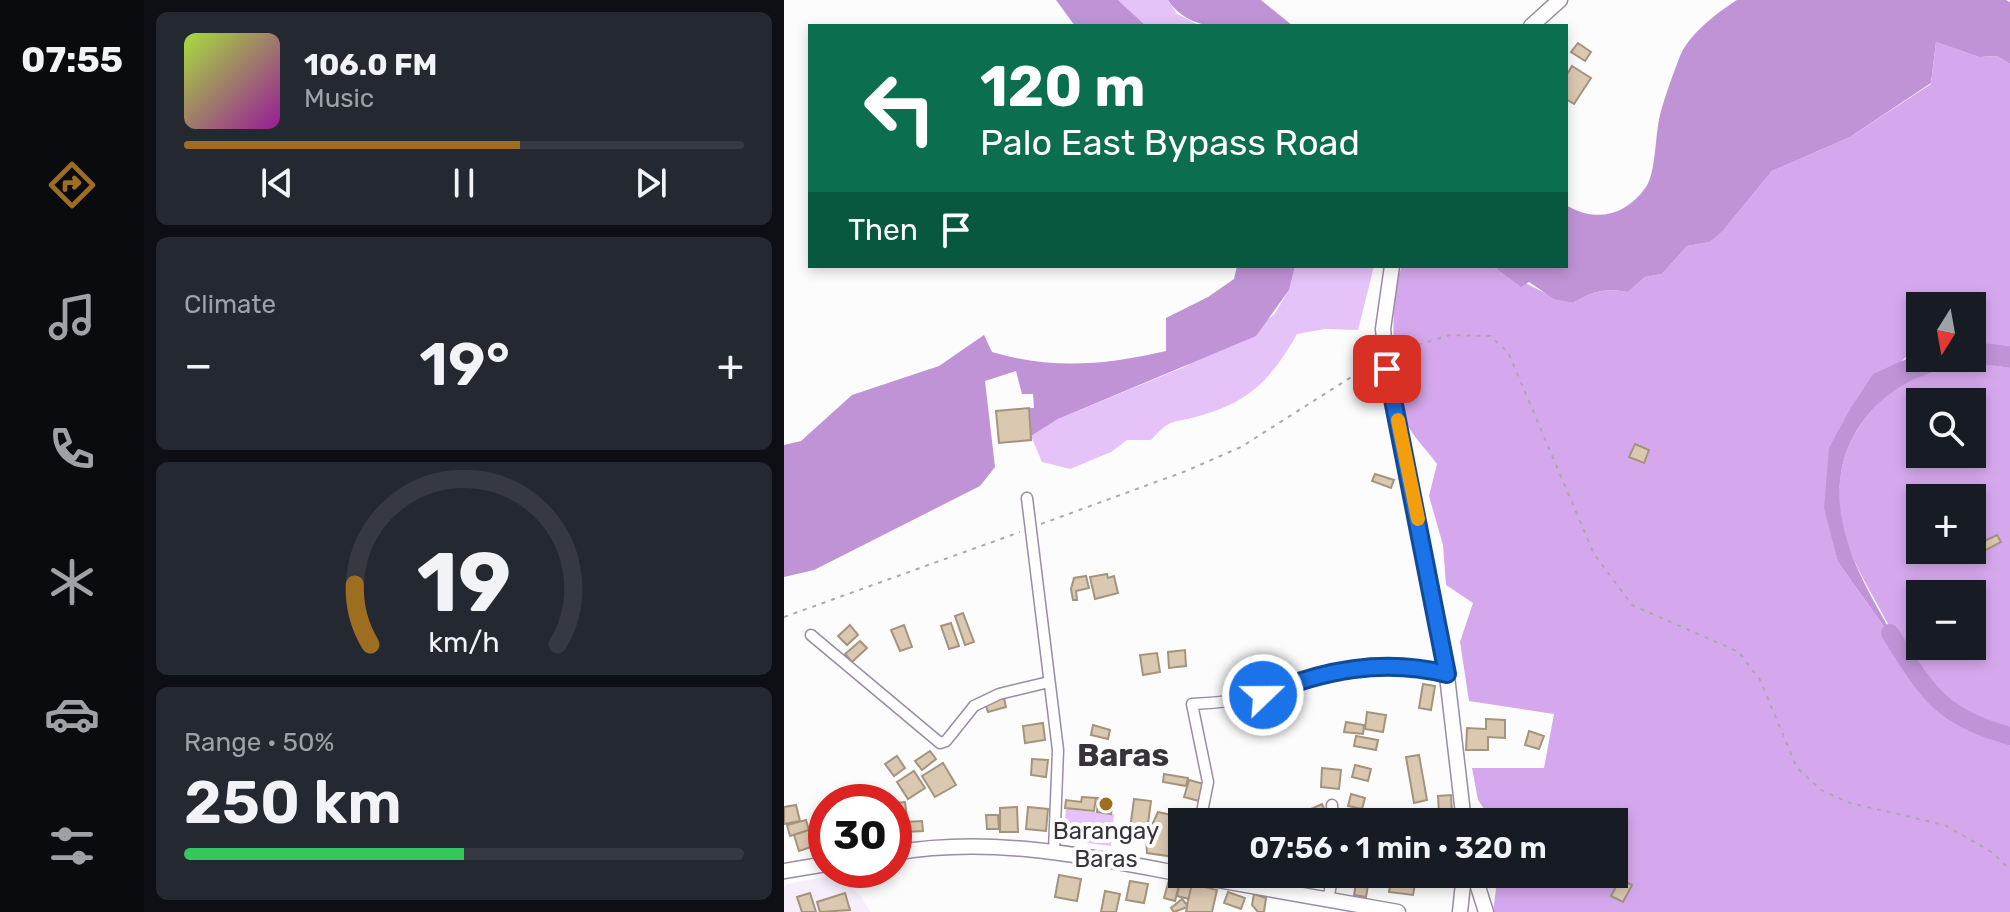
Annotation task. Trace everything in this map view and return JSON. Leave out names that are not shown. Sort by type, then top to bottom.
[{"type":"main road","points":[[1533,24],[1560,0]]},
{"type":"main road","points":[[1392,268],[1384,318],[1386,355],[1447,674],[1462,808]]},
{"type":"main road","points":[[912,851],[957,845],[1054,851],[1168,871]]},
{"type":"main road","points":[[784,871],[808,867]]},
{"type":"main road","points":[[1263,888],[1328,900],[1345,908],[1398,912]]},
{"type":"main road","points":[[1460,912],[1463,888]]},
{"type":"main road","points":[[1478,888],[1484,911]]},
{"type":"street","points":[[1027,498],[1058,750],[1054,851]]},
{"type":"street","points":[[811,635],[940,743],[946,741],[974,706],[999,694],[1049,682]]},
{"type":"street","points":[[1203,808],[1208,782],[1192,704],[1222,703],[1263,695],[1299,680],[1371,665],[1420,667],[1447,674]]},
{"type":"street","points":[[1328,900],[1330,888]]},
{"type":"path","points":[[784,617],[1186,471],[1241,447],[1386,355],[1450,335],[1490,336],[1508,352],[1594,554],[1632,605],[1739,652],[1760,680],[1797,768],[1821,790],[1850,803],[1945,825],[1993,853],[2010,870]]},
{"type":"shaded area","points":[[1056,0],[1118,0],[1144,24],[1074,24]]},
{"type":"shaded area","points":[[1118,0],[1168,0],[1177,14],[1197,24],[1144,24]]},
{"type":"shaded area","points":[[1168,0],[1261,0],[1291,24],[1203,24],[1179,12]]},
{"type":"shaded area","points":[[1737,0],[2006,0],[2010,2],[2010,64],[1997,56],[1979,57],[1936,42],[1931,83],[1850,137],[1772,171],[1722,232],[1710,242],[1687,246],[1662,274],[1645,277],[1628,292],[1599,292],[1573,303],[1554,299],[1529,282],[1521,287],[1496,268],[1568,268],[1568,206],[1588,214],[1609,214],[1638,197],[1652,173],[1660,115],[1680,56],[1697,32]]},
{"type":"shaded area","points":[[1936,42],[1979,57],[1997,56],[2010,64],[2010,346],[1986,345],[1986,292],[1906,292],[1906,357],[1849,411],[1832,536],[1838,562],[1898,646],[1845,536],[1840,483],[1847,450],[1863,422],[1884,398],[1911,381],[1934,372],[1986,372],[1986,366],[2010,368],[2010,912],[1493,912],[1496,888],[1628,888],[1628,808],[1483,808],[1478,800],[1472,768],[1544,768],[1554,714],[1469,701],[1460,642],[1473,603],[1446,585],[1443,545],[1429,496],[1437,464],[1407,425],[1398,384],[1393,320],[1401,268],[1495,268],[1553,297],[1573,303],[1599,292],[1628,292],[1645,277],[1662,274],[1687,246],[1710,242],[1722,232],[1772,171],[1850,137],[1931,84]]},
{"type":"shaded area","points":[[1237,268],[1294,268],[1289,290],[1256,336],[1058,419],[1031,436],[1029,408],[1034,408],[1033,394],[1022,394],[1016,371],[985,381],[995,467],[980,486],[814,570],[784,577],[784,445],[801,441],[852,395],[939,366],[984,335],[992,352],[1058,363],[1122,360],[1166,351],[1166,318],[1208,297],[1234,279]]},
{"type":"shaded area","points":[[1294,268],[1374,268],[1358,330],[1325,329],[1297,334],[1268,376],[1246,396],[1217,410],[1172,422],[1151,440],[1127,440],[1111,452],[1070,469],[1042,462],[1031,436],[1058,419],[1184,367],[1274,315],[1289,290]]},
{"type":"shaded area","points":[[1986,343],[2010,346],[2010,368],[1986,366]]},
{"type":"shaded area","points":[[1906,359],[1906,372],[1936,372],[1911,381],[1884,399],[1862,423],[1847,451],[1840,484],[1842,520],[1852,555],[1903,653],[1838,562],[1824,508],[1829,448],[1873,374]]},
{"type":"shaded area","points":[[1066,809],[1114,814],[1111,846],[1063,840]]},
{"type":"shaded area","points":[[808,880],[808,888],[851,888],[860,895],[870,912],[784,912],[784,887]]},
{"type":"building","points":[[1578,43],[1591,52],[1585,61],[1571,52]]},
{"type":"building","points":[[1572,66],[1591,78],[1574,104],[1568,100],[1568,73]]},
{"type":"building","points":[[1029,408],[1031,440],[999,443],[996,411]]},
{"type":"building","points":[[1635,444],[1649,450],[1644,463],[1629,457]]},
{"type":"building","points":[[1375,474],[1394,480],[1391,488],[1372,481]]},
{"type":"building","points":[[1997,535],[2001,542],[1986,550],[1986,540]]},
{"type":"building","points":[[1107,574],[1108,578],[1114,576],[1118,593],[1095,599],[1090,577]]},
{"type":"building","points":[[1086,576],[1089,588],[1076,591],[1077,600],[1073,600],[1071,589],[1074,578]]},
{"type":"building","points":[[963,613],[974,642],[965,645],[955,616]]},
{"type":"building","points":[[951,623],[959,646],[949,649],[941,626]]},
{"type":"building","points":[[850,625],[858,635],[847,645],[838,636]]},
{"type":"building","points":[[904,625],[912,647],[900,651],[891,630]]},
{"type":"building","points":[[860,641],[867,648],[852,662],[845,654]]},
{"type":"building","points":[[1185,650],[1186,666],[1169,668],[1168,652]]},
{"type":"building","points":[[1157,653],[1160,672],[1143,675],[1140,655]]},
{"type":"building","points":[[1423,684],[1435,686],[1431,710],[1419,708]]},
{"type":"building","points":[[1004,698],[1006,707],[988,712],[985,703]]},
{"type":"building","points":[[1367,712],[1386,715],[1383,732],[1365,729]]},
{"type":"building","points":[[1486,719],[1505,720],[1505,738],[1488,737],[1488,750],[1466,750],[1467,728],[1486,729]]},
{"type":"building","points":[[1346,722],[1364,725],[1363,734],[1344,732]]},
{"type":"building","points":[[1043,723],[1045,740],[1025,743],[1023,726]]},
{"type":"building","points":[[1093,725],[1110,730],[1108,739],[1091,735]]},
{"type":"building","points":[[1529,731],[1544,736],[1539,749],[1525,745]]},
{"type":"building","points":[[1356,736],[1378,740],[1376,750],[1354,746]]},
{"type":"building","points":[[930,751],[936,759],[922,770],[915,761]]},
{"type":"building","points":[[1419,755],[1427,800],[1414,803],[1406,757]]},
{"type":"building","points":[[897,756],[905,768],[894,776],[885,764]]},
{"type":"building","points":[[1032,759],[1048,760],[1046,777],[1031,775]]},
{"type":"building","points":[[943,763],[956,785],[935,797],[922,776]]},
{"type":"building","points":[[1355,765],[1371,769],[1368,781],[1352,777]]},
{"type":"building","points":[[1322,768],[1341,770],[1339,789],[1321,787]]},
{"type":"building","points":[[914,771],[925,788],[912,796],[912,784],[897,782]]},
{"type":"building","points":[[1164,774],[1188,778],[1186,786],[1163,782]]},
{"type":"building","points":[[1189,780],[1204,784],[1199,801],[1184,797]]},
{"type":"building","points":[[1351,794],[1365,798],[1362,808],[1348,806]]},
{"type":"building","points":[[1451,795],[1452,808],[1439,808],[1438,796]]},
{"type":"building","points":[[1082,797],[1096,798],[1094,811],[1065,808],[1066,800],[1081,802]]},
{"type":"building","points":[[1098,798],[1113,800],[1111,814],[1097,812]]},
{"type":"building","points":[[1134,799],[1151,801],[1147,831],[1130,829]]},
{"type":"building","points":[[796,805],[800,821],[784,824],[784,807]]},
{"type":"building","points":[[1017,807],[1018,832],[1000,832],[1000,808]]},
{"type":"building","points":[[1028,807],[1048,809],[1046,831],[1026,829]]},
{"type":"building","points":[[1158,812],[1168,814],[1168,856],[1147,853],[1146,838]]},
{"type":"building","points":[[986,815],[998,815],[999,829],[987,829]]},
{"type":"building","points":[[806,820],[808,830],[790,836],[787,825]]},
{"type":"building","points":[[922,821],[923,831],[912,832],[912,822]]},
{"type":"building","points":[[808,830],[808,848],[799,851],[794,835]]},
{"type":"building","points":[[1059,875],[1081,879],[1077,901],[1055,897]]},
{"type":"building","points":[[1130,881],[1148,884],[1144,903],[1126,900]]},
{"type":"building","points":[[1628,883],[1632,885],[1623,902],[1611,896],[1615,888],[1628,888]]},
{"type":"building","points":[[1168,884],[1168,888],[1178,888],[1175,901],[1164,898]]},
{"type":"building","points":[[1179,888],[1191,888],[1189,899],[1177,896]]},
{"type":"building","points":[[1191,888],[1217,890],[1212,912],[1186,912],[1187,907],[1174,912],[1171,908],[1182,899],[1187,905]]},
{"type":"building","points":[[1355,888],[1368,888],[1366,897],[1354,895]]},
{"type":"building","points":[[1390,888],[1414,888],[1413,895],[1389,892]]},
{"type":"building","points":[[1105,891],[1120,894],[1116,912],[1101,912]]},
{"type":"building","points":[[1228,892],[1245,898],[1241,909],[1224,903]]},
{"type":"building","points":[[810,893],[816,912],[802,912],[797,897]]},
{"type":"building","points":[[845,893],[850,910],[820,912],[817,902]]},
{"type":"building","points":[[1254,894],[1266,898],[1264,912],[1258,912],[1252,905]]},
{"type":"waterway","points":[[1890,633],[1914,671],[1937,699],[1966,720],[2010,736]]},
{"type":"slow traffic","points":[[1398,420],[1418,519]]},
{"type":"place","name":"Barangay Baras","points":[[1106,804]]},
{"type":"district","name":"Baras","points":[[1123,755]]},
{"type":"route","points":[[1263,695],[1299,680],[1371,665],[1420,667],[1447,674],[1387,369]]}]
